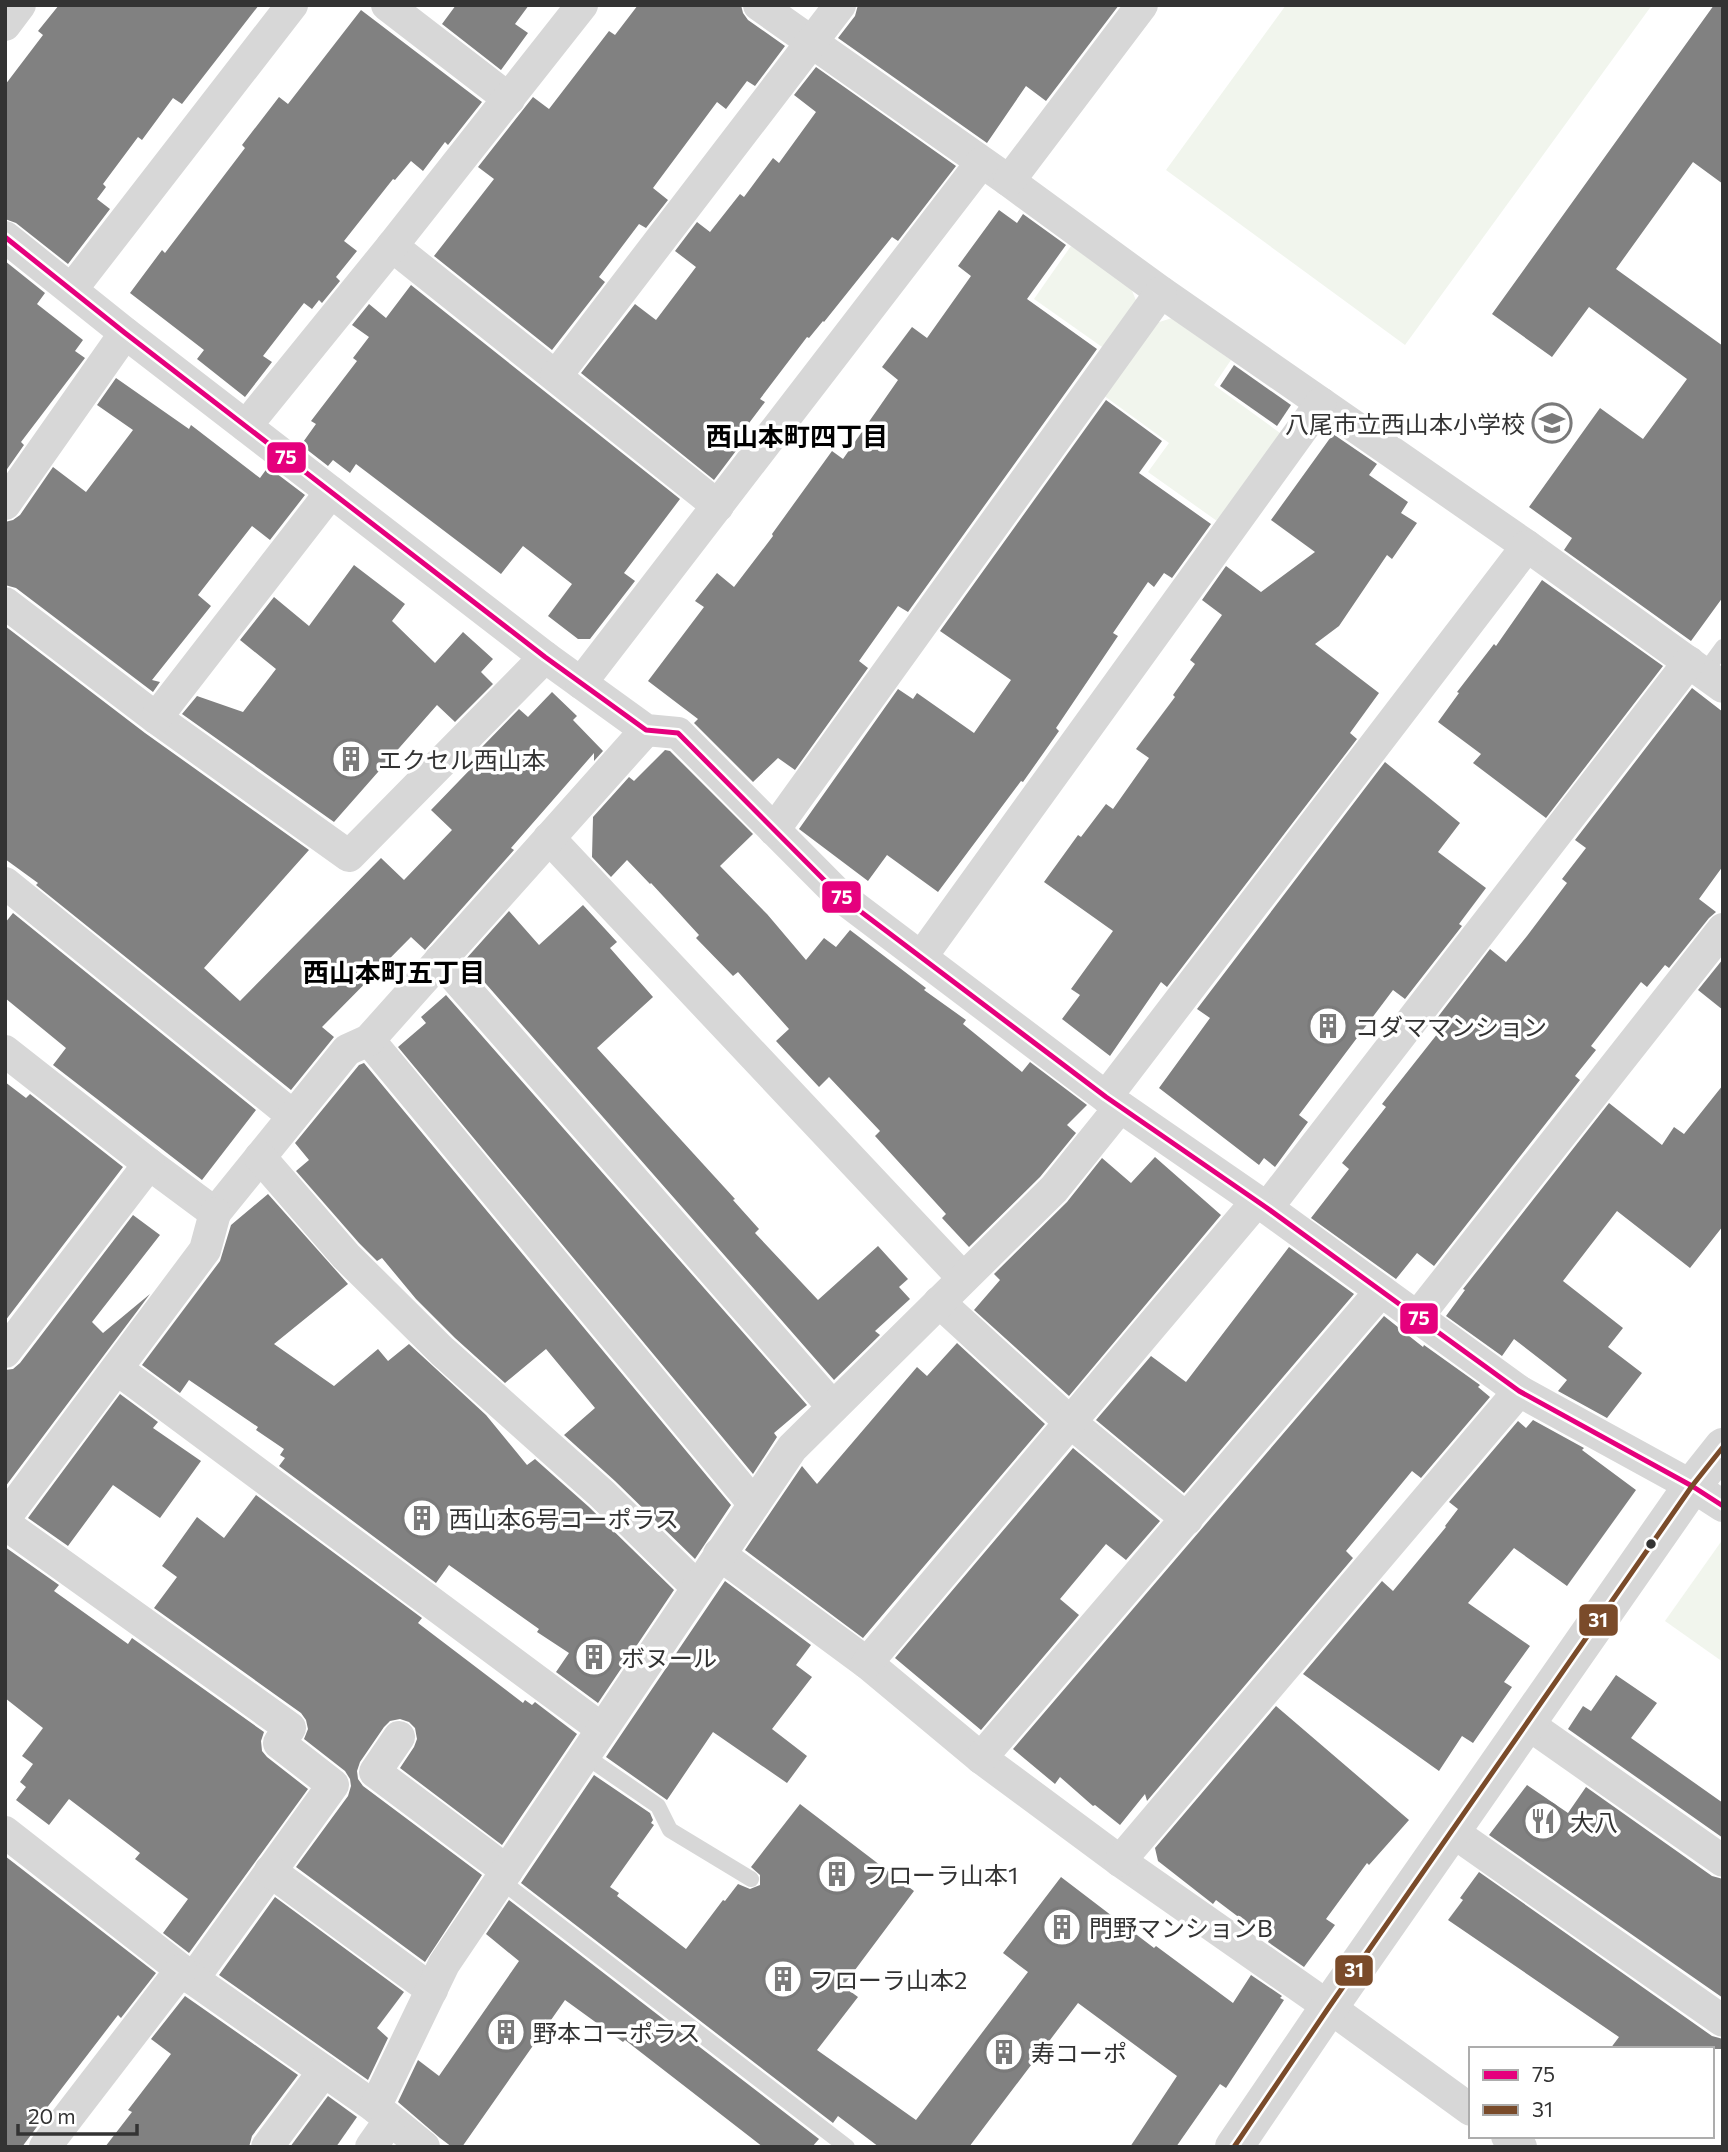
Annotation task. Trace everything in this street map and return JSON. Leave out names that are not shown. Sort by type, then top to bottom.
[{"type":"street","points":[[5,24],[20,5]]},
{"type":"street","points":[[72,289],[292,5]]},
{"type":"street","points":[[387,5],[509,99]]},
{"type":"street","points":[[246,426],[582,5]]},
{"type":"street","points":[[759,5],[1161,292],[1527,546],[1705,674],[1262,1204],[1070,1422],[867,1663]]},
{"type":"street","points":[[555,376],[840,5]]},
{"type":"street","points":[[1009,181],[1142,5]]},
{"type":"street","points":[[581,683],[981,163]]},
{"type":"street","points":[[5,237],[125,333],[545,657],[646,730],[678,733],[840,896],[1113,1102],[1262,1204],[1519,1391],[1708,1496]]},
{"type":"street","points":[[392,246],[718,506]]},
{"type":"street","points":[[774,830],[1161,292]]},
{"type":"street","points":[[5,504],[125,333]]},
{"type":"street","points":[[922,956],[1321,404]]},
{"type":"street","points":[[156,718],[331,492]]},
{"type":"street","points":[[371,2147],[444,1964],[792,1448],[1054,1189],[1113,1102],[1527,546]]},
{"type":"street","points":[[5,603],[156,718],[349,856],[545,657]]},
{"type":"street","points":[[5,1518],[205,1250],[215,1213],[293,1116],[347,1050],[369,1040],[646,730]]},
{"type":"street","points":[[549,838],[964,1278]]},
{"type":"street","points":[[5,883],[293,1116]]},
{"type":"street","points":[[1418,1316],[1723,929]]},
{"type":"street","points":[[440,960],[833,1407]]},
{"type":"street","points":[[369,1040],[754,1504]]},
{"type":"street","points":[[5,1051],[215,1213]]},
{"type":"street","points":[[260,1157],[346,1256],[442,1351],[601,1494],[697,1587]]},
{"type":"street","points":[[5,1352],[149,1164]]},
{"type":"street","points":[[981,1758],[1381,1291]]},
{"type":"street","points":[[939,1303],[1070,1422],[1186,1519]]},
{"type":"street","points":[[117,1369],[602,1729]]},
{"type":"street","points":[[1120,1861],[1519,1391]]},
{"type":"street","points":[[1234,2147],[1528,1724],[1708,1496],[1723,1447]]},
{"type":"street","points":[[5,1524],[290,1728],[279,1743],[333,1785],[270,1871],[45,2147]]},
{"type":"street","points":[[719,1554],[867,1663],[981,1758],[1120,1861],[1469,2109]]},
{"type":"street","points":[[1528,1724],[1723,1861]]},
{"type":"street","points":[[399,1737],[375,1772],[503,1876]]},
{"type":"street","points":[[5,1832],[187,1974],[383,2113],[425,2147]]},
{"type":"street","points":[[1452,1832],[1723,2021]]},
{"type":"street","points":[[270,1871],[432,1990]]},
{"type":"street","points":[[267,2147],[324,2071]]},
{"type":"lane","points":[[1705,674],[1723,647]]},
{"type":"lane","points":[[584,1755],[658,1806],[670,1830],[751,1879]]},
{"type":"lane","points":[[503,1876],[847,2147]]},
{"type":"shaded area","points":[[1286,5],[1652,5],[1405,345],[1166,170]]},
{"type":"shaded area","points":[[1071,246],[1131,288],[1137,303],[1105,349],[1034,299]]},
{"type":"shaded area","points":[[1172,318],[1231,360],[1214,385],[1287,438],[1224,526],[1148,472],[1169,443],[1103,395],[1153,324]]},
{"type":"shaded area","points":[[1723,1539],[1723,1662],[1665,1621]]},
{"type":"building","points":[[59,5],[259,5],[182,104],[173,98],[142,140],[138,137],[103,184],[106,187],[97,199],[110,209],[68,264],[16,223],[5,219],[5,85],[43,35],[38,31]]},
{"type":"building","points":[[456,5],[529,5],[515,24],[528,33],[501,70],[442,24]]},
{"type":"building","points":[[638,5],[741,5],[748,20],[785,46],[755,86],[747,81],[726,109],[717,102],[653,188],[668,200],[646,228],[639,224],[599,277],[605,282],[552,350],[434,256],[494,179],[478,167],[533,97],[549,109],[609,31],[615,35]]},
{"type":"building","points":[[858,5],[1119,5],[1046,101],[1026,86],[987,143],[838,38],[855,16]]},
{"type":"building","points":[[1714,5],[1723,5],[1723,184],[1693,162],[1616,269],[1723,346],[1723,597],[1691,641],[1564,550],[1572,538],[1529,507],[1600,408],[1643,439],[1687,379],[1589,307],[1552,357],[1492,314]]},
{"type":"building","points":[[361,10],[482,102],[448,145],[445,142],[423,171],[411,161],[395,180],[393,179],[344,241],[357,251],[336,277],[340,281],[322,303],[319,300],[312,309],[304,303],[263,356],[272,362],[245,397],[197,359],[204,350],[130,293],[162,250],[165,253],[245,148],[242,145],[279,97],[288,104]]},
{"type":"building","points":[[816,67],[956,166],[898,241],[892,237],[824,322],[807,337],[760,399],[765,402],[743,431],[748,435],[714,480],[581,373],[635,304],[656,320],[696,267],[675,251],[697,222],[710,232],[740,194],[744,197],[773,158],[779,163],[816,112],[794,95]]},
{"type":"building","points":[[999,210],[1017,223],[1023,214],[1066,245],[1027,299],[1097,349],[908,612],[898,606],[859,661],[868,668],[795,770],[778,758],[753,782],[694,723],[698,719],[648,681],[704,607],[695,601],[717,573],[734,587],[832,451],[843,459],[898,380],[882,367],[912,327],[927,338],[971,276],[958,266]]},
{"type":"building","points":[[5,261],[45,293],[37,304],[83,340],[75,351],[85,358],[21,442],[24,445],[5,472]]},
{"type":"building","points":[[411,285],[680,499],[624,573],[635,581],[590,639],[578,639],[548,616],[572,584],[523,546],[501,574],[356,464],[350,473],[333,460],[328,466],[301,445],[316,424],[311,421],[357,361],[353,358],[369,337],[352,325],[369,304],[386,318]]},
{"type":"building","points":[[1234,365],[1291,405],[1277,426],[1220,386]]},
{"type":"building","points":[[116,378],[189,429],[191,425],[260,478],[268,467],[305,495],[270,540],[252,526],[198,595],[211,606],[152,680],[160,682],[153,692],[16,588],[5,585],[5,522],[20,515],[53,467],[86,492],[133,430],[97,405]]},
{"type":"building","points":[[1106,400],[1162,441],[1139,473],[1211,524],[1172,578],[1164,573],[1154,587],[1148,582],[1113,633],[1118,636],[1056,728],[1059,731],[938,892],[887,855],[868,881],[799,829],[898,689],[913,699],[917,693],[974,733],[1011,680],[940,631]]},
{"type":"building","points":[[1333,434],[1377,464],[1369,475],[1408,502],[1401,513],[1417,523],[1392,559],[1387,555],[1339,626],[1315,644],[1379,693],[1350,733],[1357,739],[1167,987],[1161,982],[1110,1056],[1062,1019],[1080,995],[1071,989],[1113,931],[1044,882],[1078,835],[1081,837],[1106,804],[1113,809],[1149,758],[1136,749],[1175,697],[1173,695],[1195,664],[1190,660],[1222,615],[1202,600],[1226,566],[1261,592],[1315,552],[1271,520]]},
{"type":"building","points":[[354,565],[405,604],[392,621],[435,663],[463,632],[493,659],[481,672],[493,684],[455,722],[437,705],[334,822],[182,714],[197,696],[243,712],[276,669],[240,640],[274,597],[309,626]]},
{"type":"building","points":[[1542,580],[1663,666],[1546,818],[1473,763],[1481,754],[1438,722],[1459,693],[1457,692],[1494,644],[1496,646]]},
{"type":"building","points":[[5,626],[145,733],[309,850],[204,968],[240,1001],[381,858],[404,880],[452,830],[431,810],[487,752],[482,747],[519,709],[528,717],[552,692],[577,716],[573,720],[603,751],[594,761],[594,753],[511,848],[514,850],[425,950],[411,937],[322,1027],[334,1037],[291,1090],[5,859]]},
{"type":"building","points":[[1692,688],[1723,712],[1723,866],[1699,899],[1716,912],[1669,968],[1665,965],[1647,987],[1641,982],[1591,1046],[1596,1050],[1575,1076],[1580,1080],[1434,1266],[1417,1253],[1396,1279],[1311,1218],[1349,1169],[1342,1163],[1386,1107],[1382,1104],[1442,1028],[1434,1022],[1490,949],[1506,962],[1527,936],[1567,883],[1562,879],[1586,848],[1575,840]]},
{"type":"building","points":[[665,750],[670,751],[753,834],[720,866],[767,914],[806,960],[824,938],[836,947],[850,930],[966,1020],[963,1024],[1022,1072],[1030,1062],[1087,1105],[1067,1125],[1076,1133],[1040,1177],[969,1247],[942,1218],[946,1214],[875,1136],[880,1131],[829,1077],[819,1087],[776,1041],[789,1029],[738,972],[733,976],[696,938],[699,935],[627,860],[611,877],[592,857],[593,817],[629,777],[634,781]]},
{"type":"building","points":[[1385,762],[1460,823],[1438,852],[1486,888],[1459,924],[1462,926],[1405,999],[1393,990],[1299,1115],[1308,1122],[1275,1167],[1264,1158],[1259,1165],[1159,1088],[1210,1018],[1197,1009]]},
{"type":"building","points":[[583,905],[617,942],[610,948],[653,997],[597,1048],[735,1199],[733,1200],[759,1229],[755,1233],[818,1300],[878,1246],[908,1279],[899,1287],[910,1299],[875,1331],[880,1335],[834,1380],[465,960],[509,911],[539,945]]},
{"type":"building","points":[[13,913],[256,1110],[202,1180],[53,1065],[66,1048],[5,998],[5,923]]},
{"type":"building","points":[[1723,959],[1723,1010],[1698,990]]},
{"type":"building","points":[[446,995],[807,1405],[774,1433],[777,1437],[753,1474],[398,1047],[426,1023],[421,1017]]},
{"type":"building","points":[[364,1063],[731,1505],[695,1559],[564,1435],[595,1408],[546,1349],[505,1383],[416,1299],[382,1258],[377,1261],[359,1243],[296,1171],[309,1160],[295,1143],[359,1065]]},
{"type":"building","points":[[5,1082],[26,1098],[30,1094],[123,1167],[5,1321]]},
{"type":"building","points":[[1723,1085],[1723,1226],[1690,1268],[1617,1211],[1563,1281],[1623,1328],[1608,1347],[1642,1373],[1607,1418],[1558,1391],[1567,1380],[1514,1339],[1502,1356],[1446,1316],[1465,1290],[1463,1289],[1609,1103],[1662,1145],[1674,1127],[1684,1134]]},
{"type":"building","points":[[1155,1157],[1221,1215],[1069,1396],[974,1310],[1000,1280],[994,1274],[1067,1202],[1102,1158],[1131,1183]]},
{"type":"building","points":[[268,1194],[348,1284],[274,1344],[334,1386],[378,1349],[388,1361],[409,1344],[486,1415],[527,1465],[535,1459],[589,1507],[674,1590],[598,1703],[556,1672],[569,1653],[537,1632],[539,1629],[449,1565],[436,1583],[279,1466],[285,1458],[280,1455],[284,1449],[256,1430],[258,1427],[189,1380],[180,1393],[142,1365],[220,1261],[231,1225]]},
{"type":"building","points":[[133,1215],[160,1235],[92,1322],[103,1333],[150,1294],[5,1487],[5,1370],[13,1369],[20,1363]]},
{"type":"building","points":[[1289,1247],[1354,1294],[1184,1493],[1096,1420],[1151,1356],[1186,1382]]},
{"type":"building","points":[[1384,1316],[1423,1347],[1424,1345],[1480,1385],[1478,1387],[1490,1397],[1421,1478],[1412,1471],[1346,1551],[1353,1558],[1147,1801],[1145,1794],[1120,1825],[1060,1777],[1055,1784],[1013,1749]]},
{"type":"building","points":[[957,1343],[1045,1424],[863,1638],[745,1550],[802,1466],[817,1484],[917,1367],[927,1376]]},
{"type":"building","points":[[120,1394],[158,1422],[153,1428],[201,1461],[160,1518],[113,1485],[68,1546],[28,1518]]},
{"type":"building","points":[[1533,1420],[1584,1448],[1582,1450],[1636,1490],[1567,1586],[1514,1548],[1468,1603],[1530,1646],[1504,1682],[1512,1687],[1473,1743],[1462,1736],[1439,1771],[1303,1674],[1382,1581],[1393,1591],[1458,1509],[1449,1502],[1518,1421],[1526,1428]]},
{"type":"building","points":[[1073,1448],[1160,1521],[1126,1560],[1106,1544],[1060,1599],[1079,1615],[981,1730],[895,1658]]},
{"type":"building","points":[[256,1495],[422,1618],[418,1623],[523,1703],[525,1700],[532,1705],[535,1702],[577,1734],[502,1845],[400,1768],[417,1739],[415,1728],[409,1722],[400,1719],[390,1721],[360,1762],[358,1779],[363,1786],[482,1875],[425,1962],[296,1867],[348,1796],[351,1786],[345,1771],[304,1739],[308,1729],[301,1713],[154,1608],[177,1577],[162,1566],[197,1517],[224,1538]]},
{"type":"building","points":[[5,1547],[59,1585],[54,1591],[128,1644],[132,1638],[264,1732],[262,1751],[308,1789],[189,1953],[163,1933],[188,1899],[135,1859],[140,1853],[69,1799],[49,1825],[16,1800],[26,1787],[20,1782],[33,1764],[22,1756],[43,1728],[5,1698]]},
{"type":"building","points":[[725,1581],[811,1645],[796,1665],[812,1677],[772,1729],[807,1756],[787,1783],[713,1732],[667,1800],[606,1757]]},
{"type":"building","points":[[1616,1675],[1657,1703],[1631,1738],[1723,1803],[1723,1838],[1568,1729],[1583,1706],[1591,1711]]},
{"type":"building","points":[[1276,1706],[1409,1820],[1369,1865],[1367,1863],[1326,1919],[1335,1925],[1304,1967],[1216,1900],[1213,1904],[1158,1861],[1155,1848]]},
{"type":"building","points":[[594,1775],[650,1813],[653,1820],[651,1823],[654,1825],[610,1887],[619,1893],[617,1896],[686,1949],[738,1884],[750,1889],[760,1885],[760,1875],[751,1867],[800,1804],[914,1891],[843,1986],[858,1997],[817,2050],[916,2120],[1028,1972],[1003,1953],[1061,1877],[1154,1948],[1156,1946],[1233,2003],[1251,1975],[1284,2000],[1226,2088],[1220,2084],[1176,2147],[1130,2147],[1177,2076],[1078,2003],[969,2147],[879,2147],[838,2116],[833,2123],[521,1883]]},
{"type":"building","points":[[1527,1785],[1568,1813],[1586,1787],[1712,1876],[1723,1879],[1723,1998],[1489,1835]]},
{"type":"building","points":[[5,1856],[156,1973],[121,2018],[118,2015],[39,2118],[42,2120],[22,2147],[5,2147]]},
{"type":"building","points":[[1479,1872],[1712,2036],[1723,2039],[1723,2049],[1612,2047],[1619,2037],[1448,1920],[1463,1900],[1460,1898]]},
{"type":"building","points":[[275,1897],[404,1992],[377,2028],[388,2038],[368,2080],[219,1975]]},
{"type":"building","points":[[509,1900],[819,2139],[812,2147],[763,2147],[625,2040],[623,2042],[565,2000],[462,2147],[452,2147],[440,2138],[398,2102],[418,2060],[439,2076],[519,1961],[486,1934]]},
{"type":"building","points":[[185,1996],[298,2075],[252,2136],[249,2147],[105,2147],[132,2112],[128,2110],[171,2054],[151,2039]]},
{"type":"building","points":[[328,2096],[357,2117],[336,2147],[290,2147]]},
{"type":"transit line","name":"75","points":[[5,237],[125,333],[545,657],[646,730],[678,733],[840,896],[1106,1097],[1267,1208],[1519,1391],[1692,1486],[1723,1506]]},
{"type":"transit line","name":"31","points":[[1234,2147],[1692,1486],[1723,1447]]},
{"type":"place","name":"八尾市立西山本小学校","points":[[1552,423]]},
{"type":"place","name":"エクセル西山本","points":[[351,759]]},
{"type":"place","name":"コダママンション","points":[[1328,1026]]},
{"type":"place","name":"西山本6号コーポラス","points":[[422,1518]]},
{"type":"place","name":"ボヌール","points":[[594,1657]]},
{"type":"place","name":"大八","points":[[1543,1821]]},
{"type":"place","name":"フローラ山本1","points":[[837,1874]]},
{"type":"place","name":"門野マンションB","points":[[1062,1927]]},
{"type":"place","name":"フローラ山本2","points":[[783,1979]]},
{"type":"place","name":"野本コーポラス","points":[[506,2032]]},
{"type":"place","name":"寿コーポ","points":[[1004,2052]]},
{"type":"district","name":"西山本町四丁目","points":[[797,435]]},
{"type":"district","name":"西山本町五丁目","points":[[394,971]]}]
